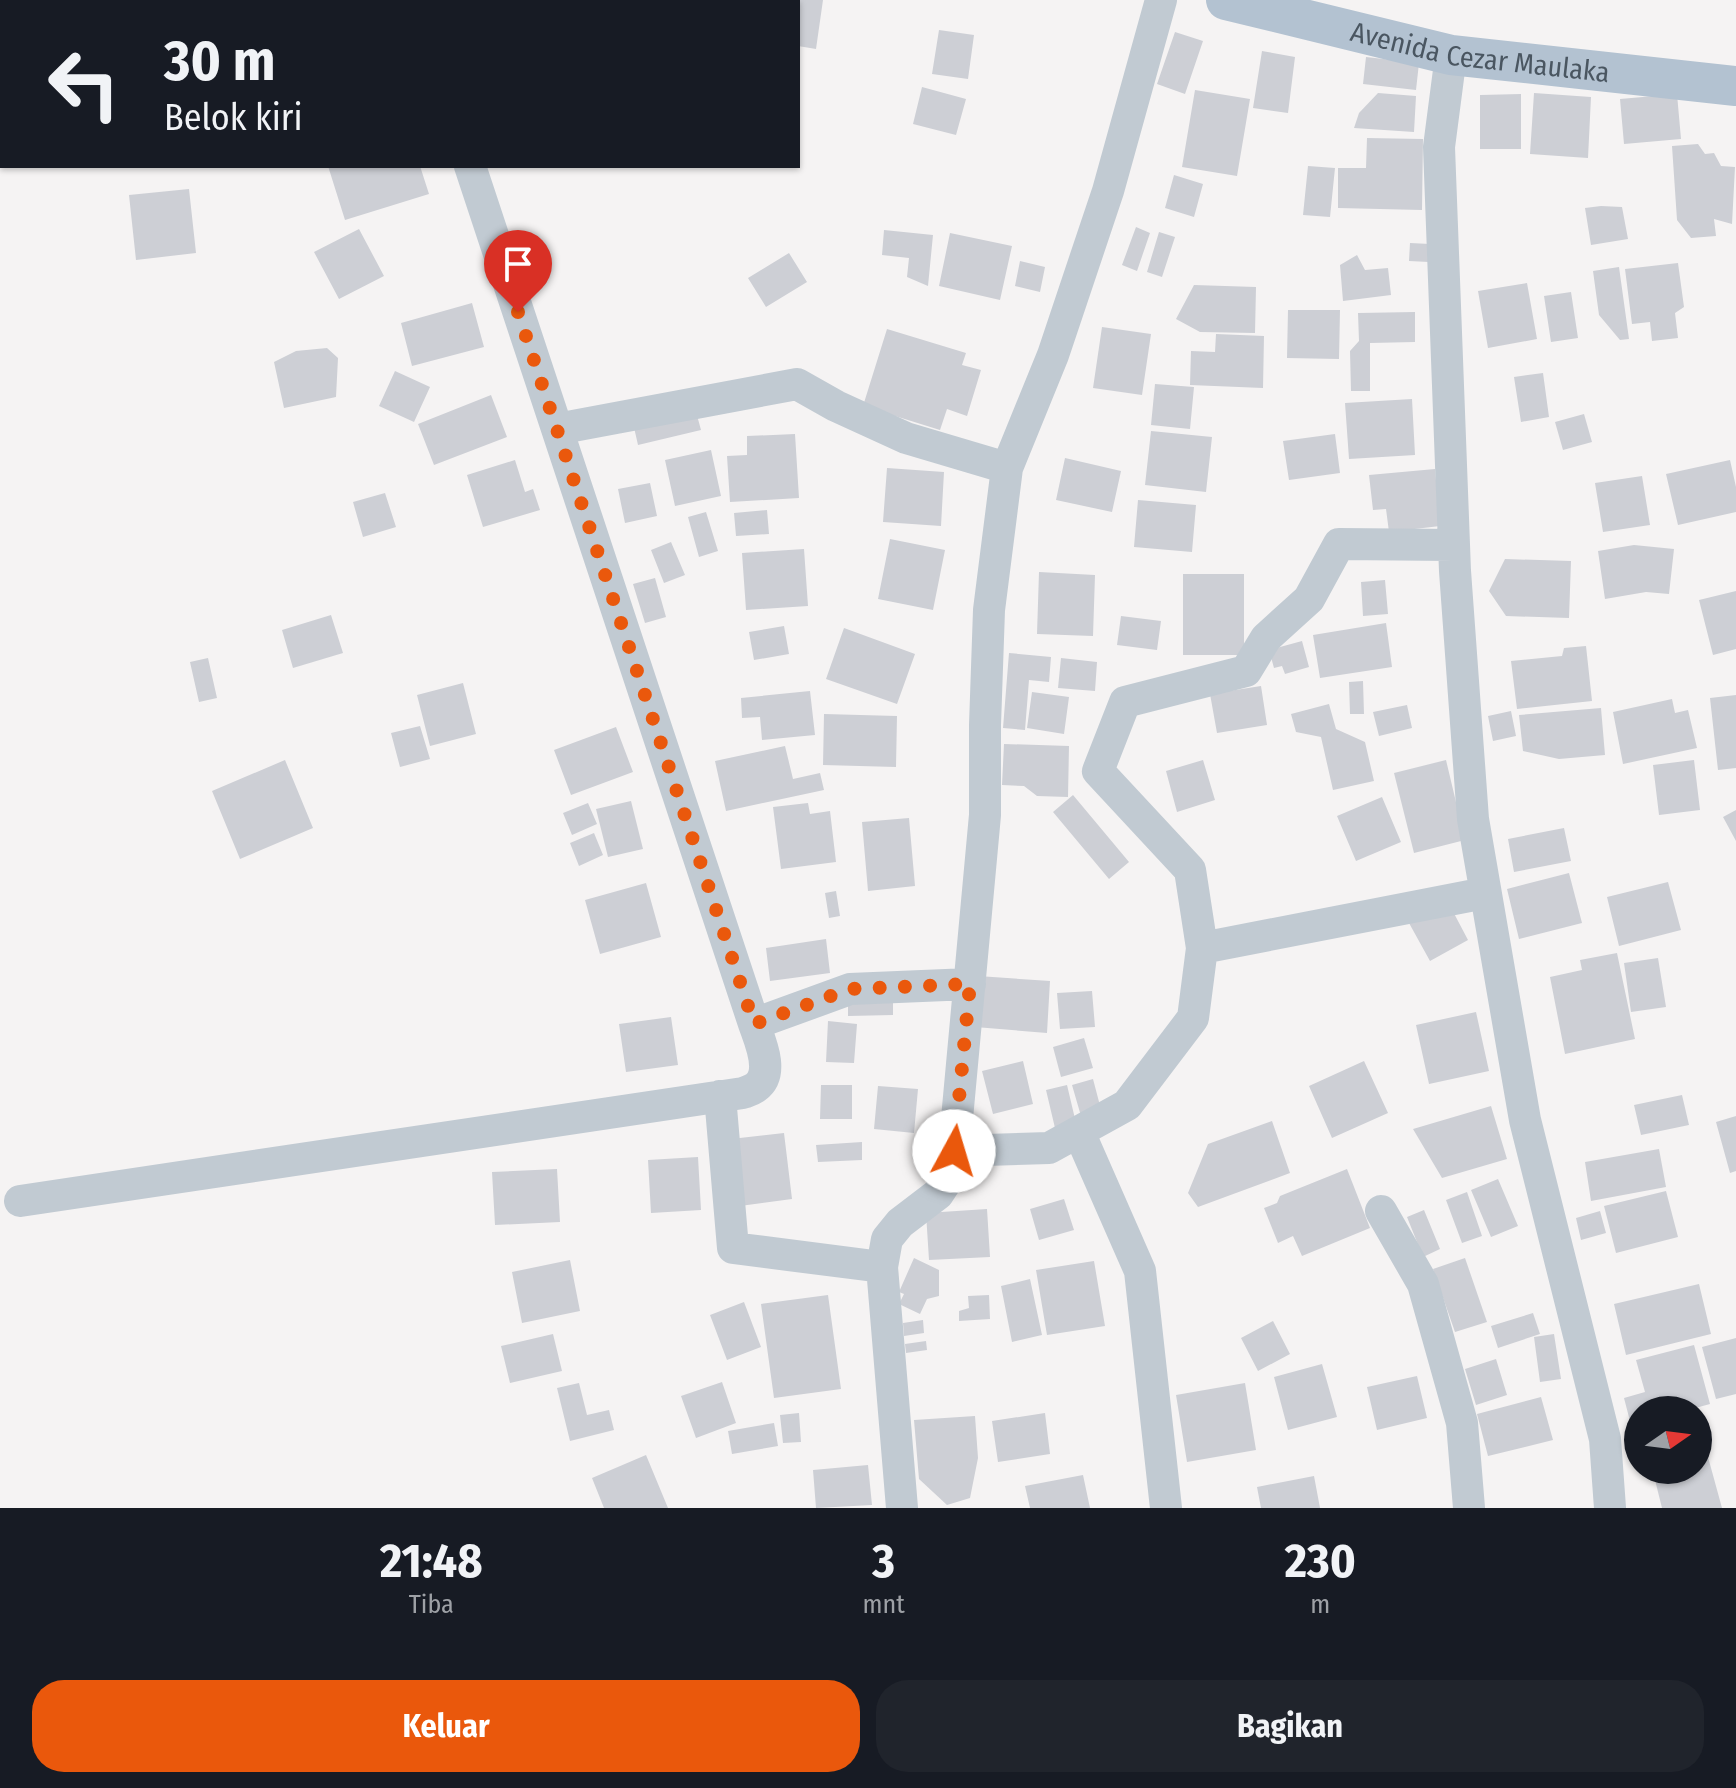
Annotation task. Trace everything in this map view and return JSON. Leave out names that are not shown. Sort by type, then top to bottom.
[{"type":"main road","name":"Avenida Cezar Maulaka","points":[[1226,0],[1451,55],[1736,86]]},
{"type":"street","points":[[902,1508],[882,1267],[887,1239],[900,1223],[938,1194],[949,1177],[954,1151],[985,815],[989,610],[1007,468],[1053,355],[1108,191],[1161,0]]},
{"type":"street","points":[[1451,55],[1439,147],[1454,545],[1473,819],[1525,1120],[1605,1439],[1610,1508]]},
{"type":"street","points":[[20,1201],[743,1093],[758,1086],[764,1075],[765,1056],[471,168]]},
{"type":"street","points":[[557,429],[797,384],[836,406],[906,438],[1007,468]]},
{"type":"street","points":[[954,1151],[1049,1148],[1079,1132],[1127,1105],[1193,1018],[1202,948],[1190,870],[1098,771],[1125,702],[1246,671],[1266,638],[1309,599],[1339,544],[1454,545]]},
{"type":"street","points":[[1202,948],[1485,893]]},
{"type":"street","points":[[754,1024],[850,989],[970,984]]},
{"type":"street","points":[[720,1096],[733,1248],[882,1267]]},
{"type":"street","points":[[1079,1132],[1140,1271],[1166,1508]]},
{"type":"street","points":[[1381,1211],[1423,1284],[1462,1423],[1469,1508]]},
{"type":"building","points":[[800,0],[823,0],[816,49],[800,46]]},
{"type":"building","points":[[939,30],[974,35],[968,79],[932,74]]},
{"type":"building","points":[[1175,32],[1203,41],[1185,94],[1157,84]]},
{"type":"building","points":[[1262,51],[1295,57],[1288,113],[1253,108]]},
{"type":"building","points":[[1366,57],[1419,63],[1416,90],[1363,84]]},
{"type":"building","points":[[922,87],[966,99],[956,135],[913,124]]},
{"type":"building","points":[[1195,90],[1250,99],[1237,176],[1182,167]]},
{"type":"building","points":[[1378,93],[1416,96],[1414,132],[1354,128],[1359,113]]},
{"type":"building","points":[[1534,93],[1591,97],[1588,158],[1530,154]]},
{"type":"building","points":[[1521,94],[1521,149],[1480,149],[1480,95]]},
{"type":"building","points":[[1677,94],[1681,139],[1624,144],[1620,99]]},
{"type":"building","points":[[1367,138],[1423,139],[1422,210],[1338,208],[1338,168],[1366,168]]},
{"type":"building","points":[[1698,144],[1705,154],[1714,153],[1721,166],[1735,167],[1732,224],[1714,219],[1716,236],[1691,238],[1677,220],[1672,146]]},
{"type":"building","points":[[1308,166],[1335,168],[1330,217],[1303,215]]},
{"type":"building","points":[[329,168],[421,168],[429,194],[345,220]]},
{"type":"building","points":[[1174,175],[1203,184],[1194,217],[1165,208]]},
{"type":"building","points":[[189,189],[196,253],[136,260],[129,195]]},
{"type":"building","points":[[1622,207],[1628,239],[1591,245],[1585,208]]},
{"type":"building","points":[[1136,227],[1150,233],[1137,271],[1122,265]]},
{"type":"building","points":[[359,229],[384,276],[339,299],[314,252]]},
{"type":"building","points":[[884,230],[933,235],[928,286],[907,277],[909,258],[882,255]]},
{"type":"building","points":[[1159,232],[1175,237],[1162,277],[1147,272]]},
{"type":"building","points":[[950,233],[1012,246],[1000,300],[939,286]]},
{"type":"building","points":[[1410,243],[1430,244],[1429,262],[1409,261]]},
{"type":"building","points":[[789,253],[807,282],[766,307],[748,278]]},
{"type":"building","points":[[1357,255],[1365,270],[1388,268],[1391,295],[1343,301],[1340,265]]},
{"type":"building","points":[[1020,261],[1045,267],[1040,292],[1015,286]]},
{"type":"building","points":[[1678,263],[1684,307],[1675,313],[1678,338],[1652,341],[1650,322],[1632,324],[1625,269]]},
{"type":"building","points":[[1619,267],[1629,339],[1620,340],[1599,315],[1593,271]]},
{"type":"building","points":[[1527,283],[1537,339],[1488,348],[1478,291]]},
{"type":"building","points":[[1194,285],[1256,287],[1255,333],[1200,332],[1176,319]]},
{"type":"building","points":[[1571,292],[1578,338],[1551,342],[1544,296]]},
{"type":"building","points":[[472,303],[484,347],[412,366],[401,323]]},
{"type":"building","points":[[1288,310],[1340,310],[1339,359],[1287,358]]},
{"type":"building","points":[[1415,312],[1415,342],[1370,343],[1370,391],[1351,391],[1350,351],[1359,341],[1358,313]]},
{"type":"building","points":[[1102,327],[1151,334],[1142,395],[1093,388]]},
{"type":"building","points":[[887,329],[966,353],[962,365],[981,370],[967,416],[947,409],[940,430],[863,406]]},
{"type":"building","points":[[1216,334],[1264,336],[1263,388],[1190,385],[1191,351],[1215,352]]},
{"type":"building","points":[[327,348],[338,358],[336,397],[284,408],[274,362],[296,351]]},
{"type":"building","points":[[395,371],[430,387],[414,422],[379,406]]},
{"type":"building","points":[[1543,373],[1549,417],[1521,422],[1514,377]]},
{"type":"building","points":[[1155,384],[1194,387],[1190,429],[1151,425]]},
{"type":"building","points":[[491,395],[507,437],[434,465],[418,424]]},
{"type":"building","points":[[1412,399],[1415,455],[1349,459],[1345,403]]},
{"type":"building","points":[[695,408],[701,430],[638,445],[633,423]]},
{"type":"building","points":[[1584,414],[1592,442],[1563,450],[1555,422]]},
{"type":"building","points":[[1151,431],[1212,437],[1206,492],[1145,485]]},
{"type":"building","points":[[795,434],[799,498],[730,502],[727,456],[747,455],[747,436]]},
{"type":"building","points":[[1335,434],[1340,473],[1289,480],[1283,441]]},
{"type":"building","points":[[711,450],[721,496],[675,506],[665,460]]},
{"type":"building","points":[[1065,458],[1121,471],[1112,512],[1056,500]]},
{"type":"building","points":[[515,460],[525,492],[533,489],[540,510],[483,527],[467,475]]},
{"type":"building","points":[[1730,460],[1736,487],[1736,512],[1678,525],[1666,474]]},
{"type":"building","points":[[887,468],[944,472],[941,526],[883,522]]},
{"type":"building","points":[[1435,469],[1440,526],[1389,532],[1386,509],[1373,510],[1369,475]]},
{"type":"building","points":[[1642,476],[1650,525],[1603,532],[1595,483]]},
{"type":"building","points":[[650,483],[657,516],[625,523],[618,489]]},
{"type":"building","points":[[385,493],[396,527],[363,537],[353,502]]},
{"type":"building","points":[[1138,500],[1196,505],[1192,552],[1134,547]]},
{"type":"building","points":[[767,510],[769,534],[736,536],[734,513]]},
{"type":"building","points":[[706,512],[718,551],[699,557],[688,517]]},
{"type":"building","points":[[890,539],[945,550],[933,610],[878,599]]},
{"type":"building","points":[[671,542],[685,575],[664,583],[651,550]]},
{"type":"building","points":[[1634,545],[1674,549],[1669,594],[1646,592],[1605,599],[1598,551]]},
{"type":"building","points":[[804,549],[808,606],[746,610],[742,553]]},
{"type":"building","points":[[1505,559],[1571,561],[1569,618],[1506,616],[1489,591]]},
{"type":"building","points":[[1039,572],[1095,575],[1093,636],[1037,634]]},
{"type":"building","points":[[1183,574],[1244,574],[1244,655],[1183,655]]},
{"type":"building","points":[[655,578],[666,617],[645,623],[633,584]]},
{"type":"building","points":[[1385,580],[1388,614],[1363,616],[1361,582]]},
{"type":"building","points":[[1736,591],[1736,649],[1713,655],[1699,600]]},
{"type":"building","points":[[331,615],[343,653],[293,668],[282,630]]},
{"type":"building","points":[[1121,616],[1161,621],[1157,650],[1117,645]]},
{"type":"building","points":[[1386,623],[1392,667],[1320,678],[1313,635]]},
{"type":"building","points":[[784,626],[789,654],[754,660],[749,632]]},
{"type":"building","points":[[844,628],[915,654],[897,704],[826,679]]},
{"type":"building","points":[[1302,641],[1309,667],[1285,674],[1282,666],[1274,668],[1269,650]]},
{"type":"building","points":[[1586,646],[1592,701],[1517,709],[1511,661],[1562,656],[1564,648]]},
{"type":"building","points":[[1009,653],[1051,657],[1049,682],[1029,680],[1025,730],[1003,728]]},
{"type":"building","points":[[208,658],[217,698],[199,702],[190,662]]},
{"type":"building","points":[[1061,658],[1097,662],[1095,691],[1058,688]]},
{"type":"building","points":[[1363,681],[1364,714],[1350,714],[1349,682]]},
{"type":"building","points":[[463,683],[476,734],[430,746],[417,695]]},
{"type":"building","points":[[1261,686],[1267,725],[1217,733],[1210,694]]},
{"type":"building","points":[[810,691],[815,735],[762,740],[760,717],[742,718],[741,698]]},
{"type":"building","points":[[1032,692],[1069,697],[1064,734],[1027,728]]},
{"type":"building","points":[[1736,695],[1736,768],[1718,770],[1710,698]]},
{"type":"building","points":[[1672,699],[1675,713],[1688,710],[1697,748],[1623,764],[1613,712]]},
{"type":"building","points":[[1329,704],[1336,729],[1365,742],[1374,781],[1333,790],[1321,737],[1296,732],[1291,714]]},
{"type":"building","points":[[1407,705],[1412,728],[1379,736],[1373,712]]},
{"type":"building","points":[[1601,708],[1605,755],[1559,759],[1523,751],[1519,715]]},
{"type":"building","points":[[1511,711],[1516,736],[1493,741],[1488,716]]},
{"type":"building","points":[[824,714],[897,716],[896,767],[823,765]]},
{"type":"building","points":[[420,726],[430,759],[400,767],[391,733]]},
{"type":"building","points":[[616,727],[633,772],[571,795],[554,750]]},
{"type":"building","points":[[1004,744],[1069,746],[1068,797],[1037,796],[1024,786],[1002,785]]},
{"type":"building","points":[[785,746],[793,779],[820,773],[824,790],[726,811],[715,761]]},
{"type":"building","points":[[285,760],[313,828],[240,859],[212,791]]},
{"type":"building","points":[[1203,760],[1215,800],[1177,812],[1166,771]]},
{"type":"building","points":[[1446,760],[1465,840],[1414,853],[1394,773]]},
{"type":"building","points":[[1694,760],[1700,810],[1659,815],[1653,765]]},
{"type":"building","points":[[1073,795],[1129,862],[1109,879],[1053,812]]},
{"type":"building","points":[[1382,797],[1401,842],[1356,861],[1337,816]]},
{"type":"building","points":[[631,801],[643,849],[608,857],[596,809]]},
{"type":"building","points":[[588,803],[597,824],[572,835],[563,813]]},
{"type":"building","points":[[808,803],[810,814],[830,811],[836,862],[781,869],[773,807]]},
{"type":"building","points":[[1736,810],[1736,841],[1723,817]]},
{"type":"building","points":[[909,818],[915,886],[868,891],[862,822]]},
{"type":"building","points":[[1564,828],[1571,861],[1514,872],[1508,839]]},
{"type":"building","points":[[594,833],[603,855],[579,866],[570,843]]},
{"type":"building","points":[[1569,873],[1582,923],[1519,939],[1507,889]]},
{"type":"building","points":[[1668,882],[1681,930],[1619,946],[1607,897]]},
{"type":"building","points":[[646,883],[661,937],[600,954],[585,900]]},
{"type":"building","points":[[836,891],[840,916],[829,918],[825,893]]},
{"type":"building","points":[[1448,902],[1468,940],[1430,961],[1409,923]]},
{"type":"building","points":[[826,939],[830,973],[770,981],[766,948]]},
{"type":"building","points":[[1617,953],[1635,1039],[1565,1054],[1550,977],[1582,970],[1580,960]]},
{"type":"building","points":[[1658,958],[1666,1007],[1631,1012],[1624,963]]},
{"type":"building","points":[[978,976],[1050,981],[1047,1033],[975,1027]]},
{"type":"building","points":[[1092,991],[1095,1027],[1060,1029],[1057,993]]},
{"type":"building","points":[[893,992],[893,1015],[848,1016],[848,993]]},
{"type":"building","points":[[1476,1012],[1489,1071],[1429,1084],[1416,1025]]},
{"type":"building","points":[[671,1017],[678,1065],[626,1072],[619,1024]]},
{"type":"building","points":[[828,1021],[857,1024],[854,1063],[826,1062]]},
{"type":"building","points":[[1084,1038],[1093,1068],[1061,1077],[1053,1047]]},
{"type":"building","points":[[1023,1061],[1033,1104],[993,1114],[982,1071]]},
{"type":"building","points":[[1364,1061],[1388,1113],[1332,1138],[1309,1086]]},
{"type":"building","points":[[1093,1079],[1103,1117],[1083,1123],[1072,1085]]},
{"type":"building","points":[[821,1085],[852,1085],[852,1119],[820,1119]]},
{"type":"building","points":[[1067,1085],[1076,1123],[1055,1128],[1046,1090]]},
{"type":"building","points":[[878,1086],[918,1089],[914,1133],[874,1129]]},
{"type":"building","points":[[1682,1095],[1689,1125],[1641,1135],[1634,1105]]},
{"type":"building","points":[[1491,1106],[1507,1159],[1442,1178],[1413,1129]]},
{"type":"building","points":[[1736,1116],[1736,1171],[1730,1173],[1716,1122]]},
{"type":"building","points":[[1272,1121],[1290,1173],[1198,1207],[1188,1193],[1208,1144]]},
{"type":"building","points":[[784,1133],[792,1199],[740,1206],[731,1139]]},
{"type":"building","points":[[862,1142],[862,1160],[818,1162],[816,1145]]},
{"type":"building","points":[[1659,1149],[1666,1187],[1591,1201],[1585,1162]]},
{"type":"building","points":[[698,1157],[701,1210],[651,1213],[648,1160]]},
{"type":"building","points":[[557,1169],[560,1222],[495,1225],[492,1172]]},
{"type":"building","points":[[1347,1169],[1370,1228],[1302,1256],[1293,1236],[1278,1243],[1264,1208],[1277,1203],[1280,1196]]},
{"type":"building","points":[[1498,1179],[1518,1226],[1491,1237],[1471,1190]]},
{"type":"building","points":[[1666,1191],[1678,1237],[1616,1253],[1604,1206]]},
{"type":"building","points":[[1467,1192],[1482,1236],[1462,1243],[1446,1200]]},
{"type":"building","points":[[1064,1199],[1074,1230],[1039,1240],[1030,1209]]},
{"type":"building","points":[[987,1209],[990,1257],[929,1260],[926,1213]]},
{"type":"building","points":[[1424,1210],[1440,1249],[1423,1257],[1407,1217]]},
{"type":"building","points":[[1600,1211],[1606,1233],[1581,1240],[1576,1218]]},
{"type":"building","points":[[914,1258],[939,1270],[939,1296],[927,1299],[920,1314],[899,1304],[904,1294],[899,1292]]},
{"type":"building","points":[[1465,1258],[1487,1322],[1455,1332],[1433,1269]]},
{"type":"building","points":[[570,1260],[580,1311],[522,1323],[512,1272]]},
{"type":"building","points":[[1094,1261],[1105,1326],[1047,1335],[1036,1270]]},
{"type":"building","points":[[1030,1279],[1042,1335],[1012,1342],[1001,1286]]},
{"type":"building","points":[[1699,1284],[1711,1334],[1626,1355],[1614,1304]]},
{"type":"building","points":[[828,1295],[841,1389],[774,1398],[761,1304]]},
{"type":"building","points":[[989,1295],[990,1319],[959,1321],[959,1311],[969,1308],[968,1296]]},
{"type":"building","points":[[744,1302],[761,1347],[727,1360],[710,1315]]},
{"type":"building","points":[[1533,1313],[1540,1334],[1498,1348],[1491,1326]]},
{"type":"building","points":[[923,1320],[924,1333],[904,1336],[903,1323]]},
{"type":"building","points":[[1273,1321],[1290,1354],[1258,1371],[1241,1338]]},
{"type":"building","points":[[553,1334],[562,1371],[510,1383],[501,1346]]},
{"type":"building","points":[[1554,1334],[1561,1379],[1540,1382],[1534,1337]]},
{"type":"building","points":[[1736,1338],[1736,1394],[1716,1399],[1702,1347]]},
{"type":"building","points":[[926,1341],[927,1350],[906,1353],[905,1344]]},
{"type":"building","points":[[1694,1345],[1708,1396],[1631,1396],[1645,1392],[1636,1360]]},
{"type":"building","points":[[1496,1359],[1507,1395],[1476,1405],[1465,1369]]},
{"type":"building","points":[[1322,1364],[1337,1417],[1288,1430],[1274,1377]]},
{"type":"building","points":[[1417,1376],[1427,1418],[1377,1430],[1367,1387]]},
{"type":"building","points":[[722,1382],[736,1423],[696,1438],[681,1396]]},
{"type":"building","points":[[579,1383],[587,1415],[609,1410],[614,1430],[570,1441],[557,1388]]},
{"type":"building","points":[[1245,1383],[1256,1450],[1187,1462],[1176,1395]]},
{"type":"building","points":[[1541,1397],[1553,1440],[1488,1456],[1477,1414]]},
{"type":"building","points":[[799,1413],[801,1442],[783,1443],[780,1415]]},
{"type":"building","points":[[1045,1413],[1050,1454],[998,1462],[992,1421]]},
{"type":"building","points":[[975,1416],[978,1458],[970,1498],[947,1505],[919,1479],[914,1420]]},
{"type":"building","points":[[774,1423],[778,1446],[732,1454],[728,1431]]},
{"type":"building","points":[[646,1455],[668,1508],[604,1508],[592,1478]]},
{"type":"building","points":[[868,1465],[872,1505],[816,1508],[813,1470]]},
{"type":"building","points":[[1712,1472],[1722,1508],[1662,1508],[1656,1484],[1712,1484]]},
{"type":"building","points":[[1083,1475],[1090,1508],[1030,1508],[1025,1486]]},
{"type":"building","points":[[1314,1476],[1320,1508],[1261,1508],[1257,1487]]},
{"type":"route","points":[[518,312],[754,1024],[850,989],[970,984],[954,1151]]}]
